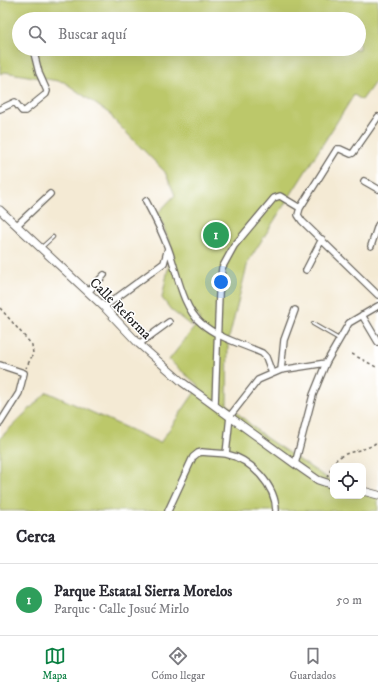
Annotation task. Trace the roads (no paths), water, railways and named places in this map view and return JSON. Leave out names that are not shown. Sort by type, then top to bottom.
[{"type":"street","points":[[0,109],[15,102],[22,111],[25,111],[47,93],[36,66],[34,56]]},
{"type":"street","points":[[378,117],[353,154],[337,149],[300,208],[299,218],[378,295]]},
{"type":"street","points":[[364,181],[378,189]]},
{"type":"street","points":[[17,225],[50,194]]},
{"type":"street","points":[[215,405],[220,279],[228,256],[260,213],[274,198],[280,196],[300,208]]},
{"type":"street","points":[[146,200],[168,248],[190,308],[200,323],[217,334],[262,353],[266,357],[272,373]]},
{"type":"street","name":"Calle Reforma","points":[[0,210],[88,292],[139,344],[182,382],[295,464],[323,482],[330,484]]},
{"type":"street","points":[[371,246],[378,225]]},
{"type":"street","points":[[306,270],[322,239]]},
{"type":"street","points":[[104,308],[164,263],[168,248]]},
{"type":"street","points":[[88,292],[104,275]]},
{"type":"street","points":[[295,464],[312,395],[326,363],[349,322],[378,306]]},
{"type":"street","points":[[281,370],[284,340],[296,310]]},
{"type":"street","points":[[362,314],[378,342]]},
{"type":"street","points":[[139,344],[169,322]]},
{"type":"street","points":[[226,454],[230,416],[255,383],[272,373],[281,370],[326,363]]},
{"type":"street","points":[[0,366],[24,373],[19,393],[0,423]]},
{"type":"street","points":[[168,511],[195,454],[202,452],[226,454],[242,461],[260,474],[271,489],[276,511]]},
{"type":"street","points":[[366,491],[378,495]]},
{"type":"lane","points":[[42,248],[53,237]]},
{"type":"lane","points":[[314,324],[339,339]]},
{"type":"place","name":"Parque Estatal Sierra Morelos","points":[[216,235]]}]
